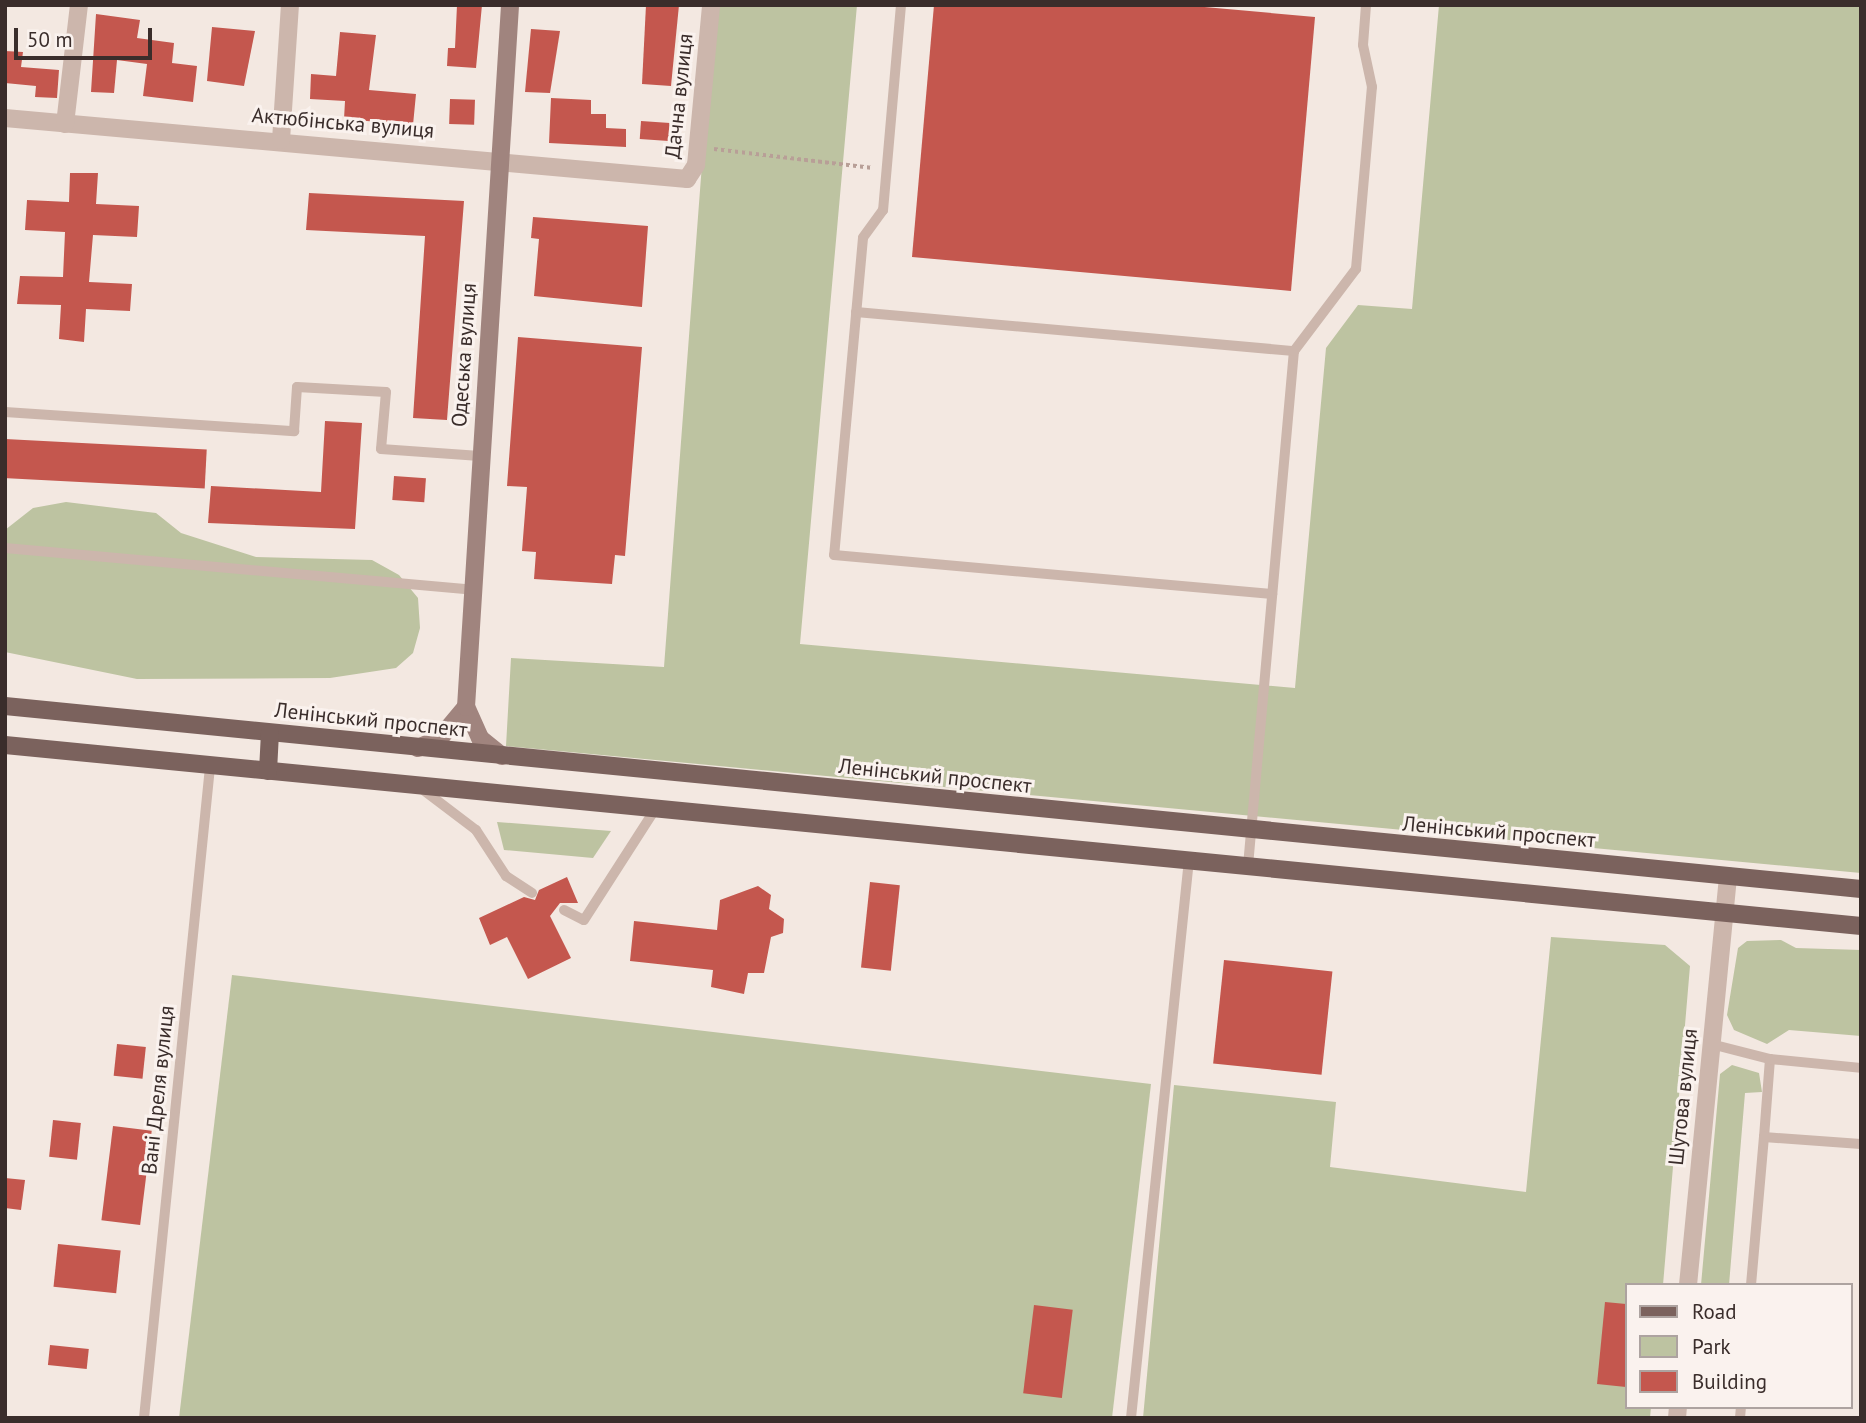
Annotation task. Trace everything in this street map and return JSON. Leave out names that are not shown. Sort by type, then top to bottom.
[{"type":"main road","name":"Ленінський проспект","points":[[5,706],[1251,831],[1861,889]]},
{"type":"main road","points":[[268,771],[270,733]]},
{"type":"main road","points":[[5,745],[1725,915],[1861,926]]},
{"type":"street","points":[[65,124],[79,5]]},
{"type":"street","points":[[281,140],[290,5]]},
{"type":"street","name":"Одеська вулиця","points":[[502,756],[480,738],[466,707],[509,5]]},
{"type":"street","name":"Дачна вулиця","points":[[677,181],[693,173],[698,147],[711,5]]},
{"type":"street","name":"Актюбінська вулиця","points":[[5,118],[500,158],[677,181]]},
{"type":"street","points":[[418,748],[440,738],[466,707]]},
{"type":"street","name":"Шутова вулиця","points":[[1688,1283],[1728,876]]},
{"type":"lane","points":[[901,5],[883,210],[863,238],[834,555],[1272,594]]},
{"type":"lane","points":[[1248,866],[1294,351],[1356,269],[1372,87],[1363,45],[1366,5]]},
{"type":"lane","points":[[856,312],[1294,351]]},
{"type":"lane","points":[[5,412],[294,431],[297,387],[386,392],[381,449],[480,456]]},
{"type":"lane","points":[[5,548],[473,590]]},
{"type":"lane","name":"Вані Дреля вулиця","points":[[144,1418],[211,767]]},
{"type":"lane","points":[[416,785],[476,830],[506,876],[532,893]]},
{"type":"lane","points":[[564,910],[584,920],[656,808]]},
{"type":"lane","points":[[1131,1418],[1189,860]]},
{"type":"lane","points":[[1711,1044],[1770,1059],[1861,1068]]},
{"type":"lane","points":[[1751,1283],[1770,1059]]},
{"type":"lane","points":[[1764,1137],[1861,1144]]},
{"type":"path","points":[[698,147],[887,170]]},
{"type":"green space","points":[[714,5],[857,5],[800,644],[1295,688],[1326,348],[1358,305],[1412,309],[1439,5],[1861,5],[1861,873],[506,746],[511,658],[664,667]]},
{"type":"green space","points":[[66,502],[156,513],[181,533],[256,557],[372,560],[399,575],[418,598],[420,628],[413,653],[396,668],[330,678],[137,679],[5,652],[5,530],[33,508]]},
{"type":"green space","points":[[497,822],[611,831],[593,858],[504,850]]},
{"type":"green space","points":[[1551,937],[1665,945],[1690,966],[1663,1283],[1624,1283],[1624,1409],[1651,1409],[1650,1418],[1143,1418],[1174,1085],[1336,1102],[1330,1167],[1526,1192]]},
{"type":"green space","points":[[1781,940],[1796,948],[1861,950],[1861,1036],[1789,1030],[1767,1044],[1734,1030],[1727,1015],[1738,948],[1747,941]]},
{"type":"green space","points":[[232,975],[1151,1084],[1112,1418],[179,1418]]},
{"type":"green space","points":[[1732,1065],[1759,1073],[1762,1092],[1745,1093],[1729,1283],[1701,1283],[1720,1074]]},
{"type":"building","points":[[457,5],[482,5],[476,68],[447,66],[448,48],[455,48]]},
{"type":"building","points":[[646,5],[679,5],[671,86],[642,84]]},
{"type":"building","points":[[934,5],[1182,5],[1315,17],[1291,291],[912,257]]},
{"type":"building","points":[[96,14],[140,20],[137,38],[174,43],[172,63],[197,66],[193,102],[143,96],[147,64],[117,60],[114,93],[91,92]]},
{"type":"building","points":[[212,27],[255,31],[244,86],[207,81]]},
{"type":"building","points":[[531,29],[560,31],[550,93],[525,92]]},
{"type":"building","points":[[340,32],[376,35],[369,90],[416,94],[413,125],[344,119],[345,101],[310,99],[311,74],[336,76]]},
{"type":"building","points":[[5,51],[23,52],[21,67],[59,70],[57,98],[35,97],[36,86],[5,83]]},
{"type":"building","points":[[551,98],[591,100],[591,114],[606,114],[606,128],[626,129],[626,147],[549,143]]},
{"type":"building","points":[[450,99],[475,100],[474,125],[449,124]]},
{"type":"building","points":[[641,121],[670,123],[669,141],[640,139]]},
{"type":"building","points":[[70,173],[98,173],[96,204],[139,206],[137,237],[93,235],[89,282],[132,284],[130,311],[86,309],[84,342],[59,339],[61,305],[17,304],[20,276],[63,277],[65,232],[25,230],[27,200],[69,202]]},
{"type":"building","points":[[309,193],[464,201],[447,420],[413,418],[425,236],[306,230]]},
{"type":"building","points":[[533,217],[648,226],[642,307],[534,296],[539,239],[531,238]]},
{"type":"building","points":[[518,337],[642,347],[625,556],[615,555],[612,584],[534,579],[536,552],[522,551],[527,487],[507,486]]},
{"type":"building","points":[[325,421],[362,423],[355,529],[208,523],[211,486],[321,492]]},
{"type":"building","points":[[5,439],[207,450],[205,489],[5,478]]},
{"type":"building","points":[[394,476],[426,478],[424,502],[392,500]]},
{"type":"building","points":[[567,877],[578,903],[560,903],[550,916],[571,958],[528,979],[507,937],[490,945],[479,918],[524,897],[535,900],[539,890]]},
{"type":"building","points":[[870,882],[900,885],[891,971],[861,968]]},
{"type":"building","points":[[758,886],[771,895],[769,909],[784,919],[783,933],[771,937],[764,973],[748,973],[744,994],[711,987],[713,970],[630,961],[634,921],[717,930],[720,900]]},
{"type":"building","points":[[1224,960],[1332,971],[1322,1075],[1213,1063]]},
{"type":"building","points":[[117,1044],[146,1047],[142,1079],[114,1076]]},
{"type":"building","points":[[53,1120],[81,1123],[77,1160],[49,1157]]},
{"type":"building","points":[[113,1126],[152,1131],[140,1225],[101,1220]]},
{"type":"building","points":[[5,1178],[25,1180],[21,1210],[5,1208]]},
{"type":"building","points":[[58,1244],[121,1251],[116,1293],[54,1287]]},
{"type":"building","points":[[1605,1302],[1624,1304],[1624,1387],[1597,1384]]},
{"type":"building","points":[[1034,1305],[1073,1310],[1062,1398],[1023,1393]]},
{"type":"building","points":[[50,1345],[89,1349],[87,1369],[48,1365]]}]
